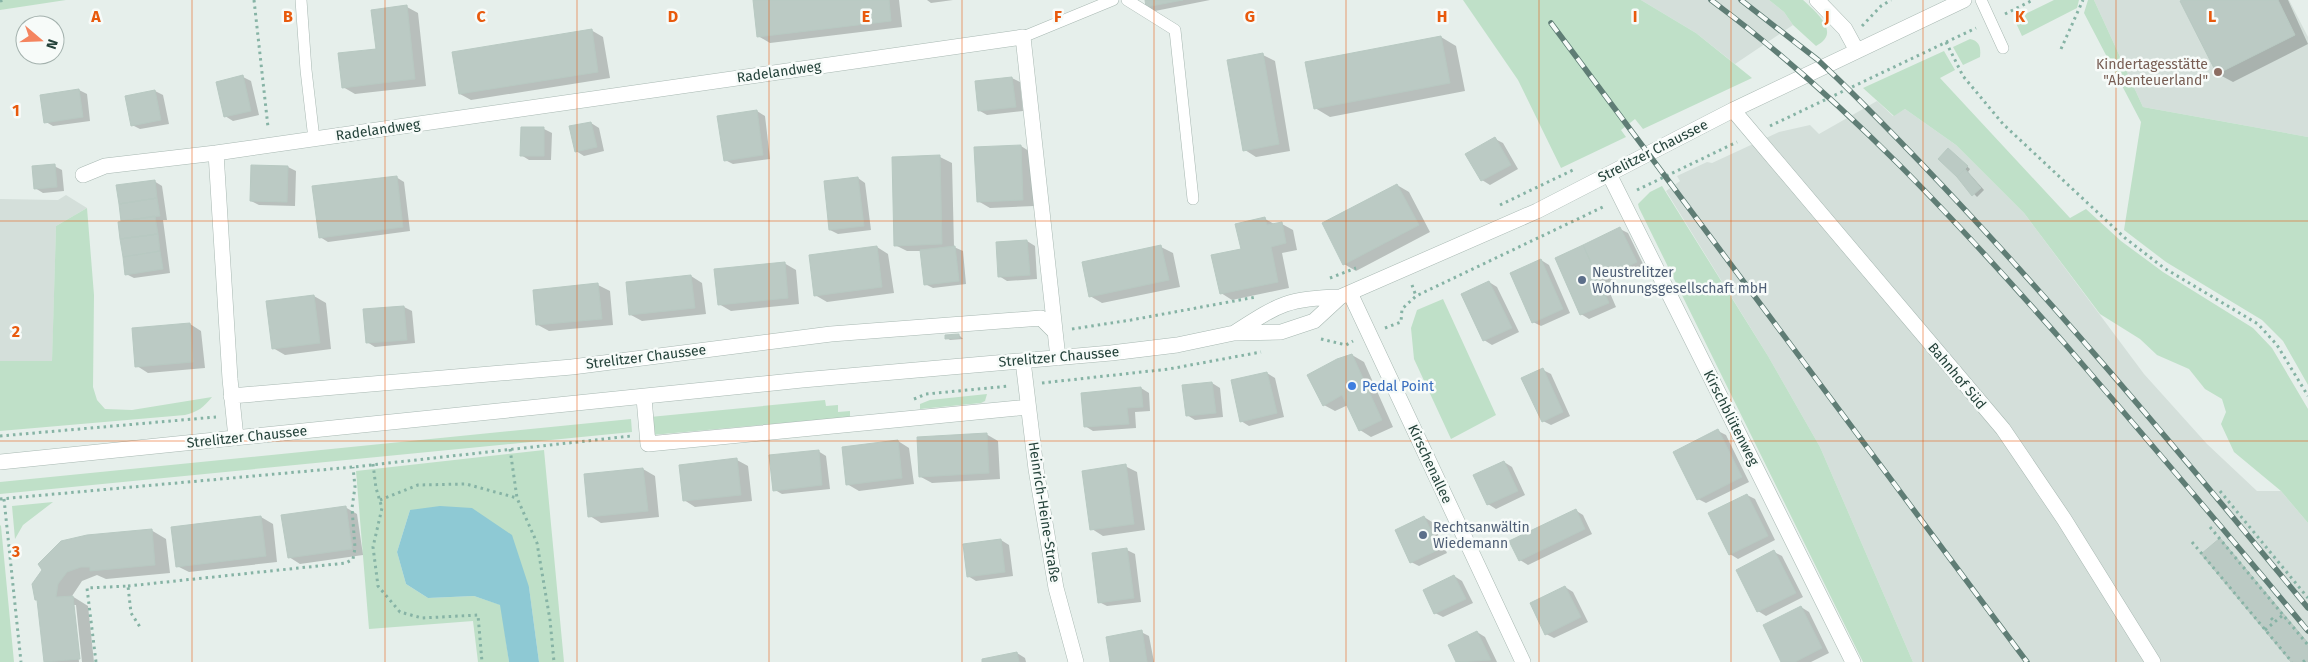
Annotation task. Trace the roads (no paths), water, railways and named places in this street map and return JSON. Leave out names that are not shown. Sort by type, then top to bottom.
[{"type":"street","points":[[1817,0],[1834,15],[1857,50]]},
{"type":"street","name":"Strelitzer Chaussee","points":[[0,462],[644,398],[802,380],[1058,358],[1177,345],[1234,333],[1281,332],[1314,321],[1345,295],[1537,211],[1733,110],[1964,0]]},
{"type":"street","name":"Radelandweg","points":[[83,175],[104,166],[216,153],[1023,37]]},
{"type":"street","points":[[1023,37],[1058,358]]},
{"type":"street","name":"Bahnhof Süd","points":[[1733,110],[2002,429],[2064,519],[2153,662]]},
{"type":"street","points":[[216,153],[231,396],[236,438]]},
{"type":"street","name":"Kirschblütenweg","points":[[1609,174],[1853,662]]},
{"type":"street","name":"Strelitzer Chaussee","points":[[1234,333],[1276,306],[1290,301],[1307,297],[1345,295]]},
{"type":"street","name":"Kirschenallee","points":[[1345,295],[1370,335],[1523,662]]},
{"type":"street","name":"Strelitzer Chaussee","points":[[231,396],[572,367],[831,334],[1041,318],[1055,332]]},
{"type":"street","name":"Heinrich-Heine-Straße","points":[[1023,361],[1036,469],[1056,588],[1076,662]]},
{"type":"street","points":[[644,398],[648,444],[1028,407]]},
{"type":"lane","points":[[301,0],[306,70],[314,139]]},
{"type":"lane","points":[[1023,37],[1113,0]]},
{"type":"lane","points":[[1127,0],[1175,30],[1193,199]]},
{"type":"lane","points":[[1981,0],[2003,48]]},
{"type":"water","points":[[440,506],[472,508],[512,535],[529,587],[539,662],[509,662],[500,605],[474,596],[428,598],[406,584],[397,552],[410,510]]},
{"type":"railway","points":[[1711,0],[1807,78],[1853,120],[1940,207],[2065,344],[2308,631]]},
{"type":"railway","points":[[1741,0],[1818,60],[1962,207],[2138,404],[2308,608]]},
{"type":"railway","points":[[1551,23],[2027,662]]},
{"type":"place","name":"Kindertagesstätte \"Abenteuerland\"","points":[[2218,72]]},
{"type":"place","name":"Neustrelitzer Wohnungsgesellschaft mbH","points":[[1582,280]]},
{"type":"place","name":"Pedal Point","points":[[1352,386]]},
{"type":"place","name":"Rechtsanwältin Wiedemann","points":[[1423,535]]}]
